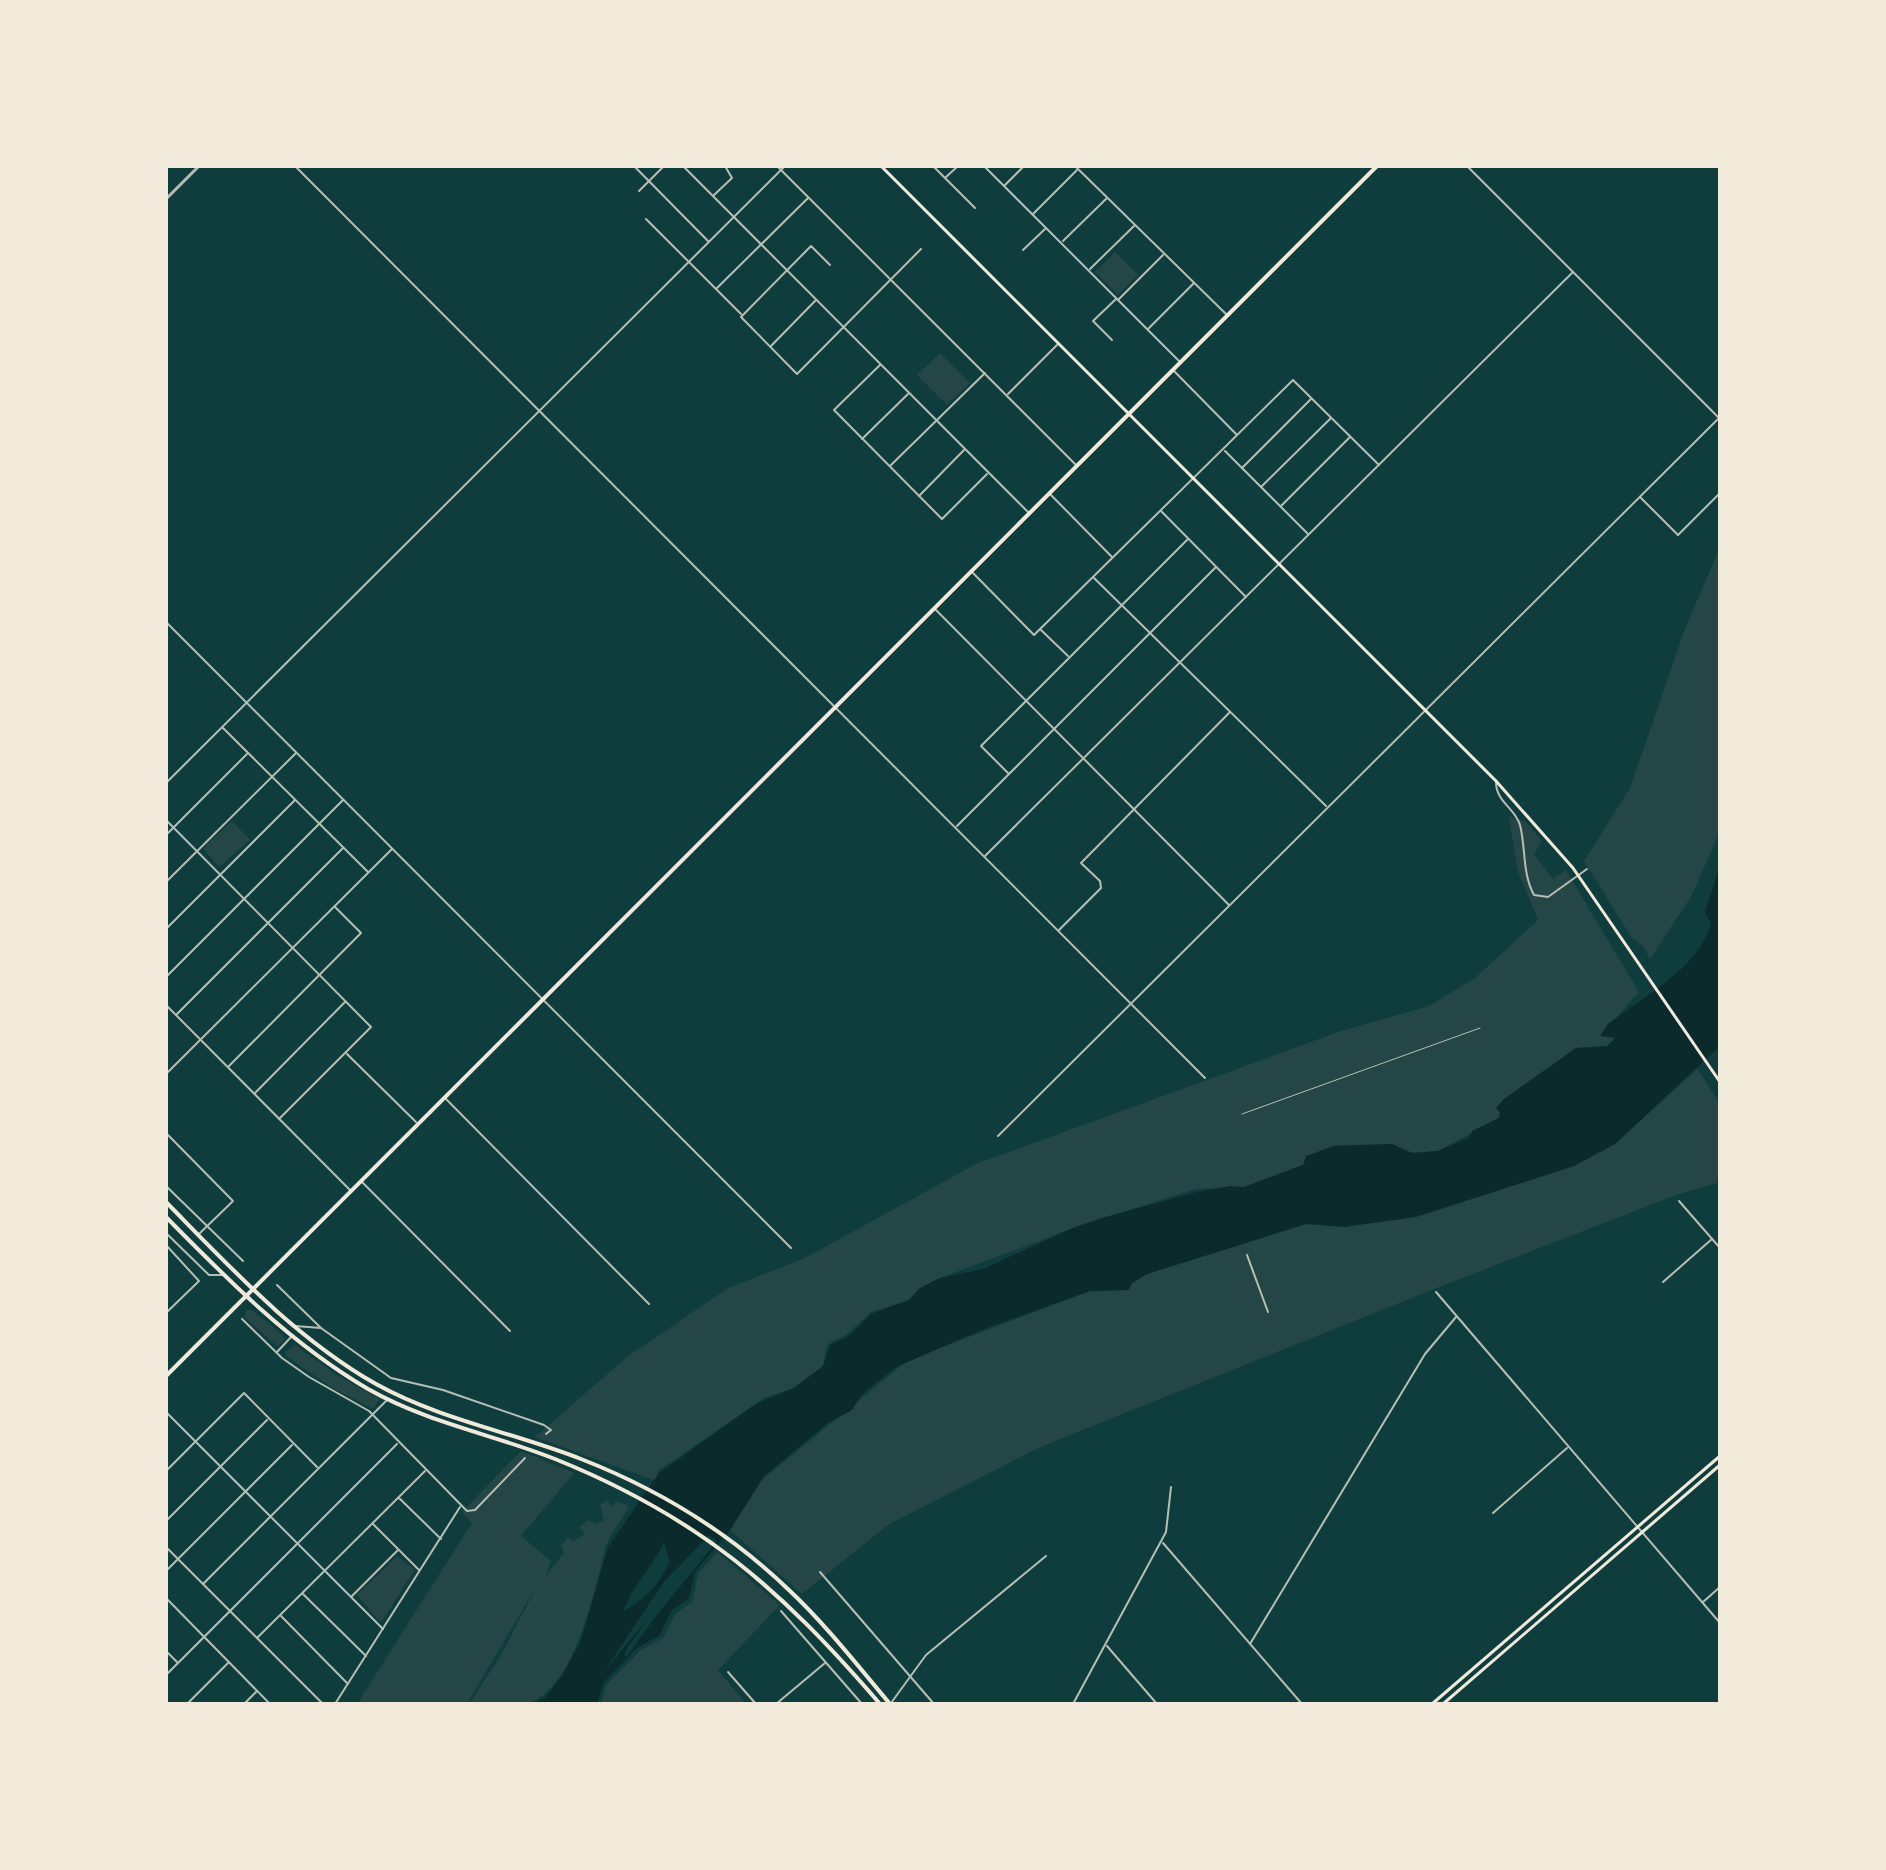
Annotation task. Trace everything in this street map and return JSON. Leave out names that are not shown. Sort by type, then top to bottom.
[{"type":"highway","points":[[166,1376],[1377,166]]},
{"type":"highway","points":[[166,1202],[253,1289],[332,1357],[393,1393],[467,1424],[561,1452],[628,1479],[685,1511],[789,1590],[890,1704]]},
{"type":"highway","points":[[166,1217],[223,1275],[292,1336],[338,1370],[388,1400],[460,1430],[555,1459],[621,1488],[672,1515],[715,1543],[782,1597],[880,1704]]},
{"type":"main road","points":[[884,167],[1496,781],[1573,868],[1720,1082]]},
{"type":"main road","points":[[1432,1704],[1720,1456]]},
{"type":"main road","points":[[1443,1704],[1720,1465]]},
{"type":"street","points":[[166,199],[199,166]]},
{"type":"street","points":[[295,166],[1205,1078]]},
{"type":"street","points":[[634,166],[708,241]]},
{"type":"street","points":[[639,191],[664,166]]},
{"type":"street","points":[[683,166],[1029,513]]},
{"type":"street","points":[[713,196],[732,178],[725,166]]},
{"type":"street","points":[[777,166],[1077,466]]},
{"type":"street","points":[[166,783],[785,166]]},
{"type":"street","points":[[933,166],[975,208]]},
{"type":"street","points":[[945,178],[958,166]]},
{"type":"street","points":[[984,166],[1181,363]]},
{"type":"street","points":[[1004,186],[1024,166]]},
{"type":"street","points":[[998,1136],[1719,418],[1467,166]]},
{"type":"street","points":[[1032,214],[1077,168],[1227,316]]},
{"type":"street","points":[[715,289],[809,197]]},
{"type":"street","points":[[1061,243],[1108,197]]},
{"type":"street","points":[[646,219],[797,374],[921,249]]},
{"type":"street","points":[[1089,270],[1135,226]]},
{"type":"street","points":[[1023,250],[1045,228]]},
{"type":"street","points":[[743,316],[811,246],[830,265]]},
{"type":"street","points":[[1112,340],[1093,321],[1164,254]]},
{"type":"street","points":[[984,856],[1573,272]]},
{"type":"street","points":[[1148,330],[1194,283]]},
{"type":"street","points":[[770,347],[816,300]]},
{"type":"street","points":[[1007,395],[1059,343]]},
{"type":"street","points":[[880,364],[834,410],[889,467],[942,519],[989,473]]},
{"type":"street","points":[[1173,370],[1237,435]]},
{"type":"street","points":[[889,467],[985,373]]},
{"type":"street","points":[[971,571],[1034,635],[1293,380],[1379,465]]},
{"type":"street","points":[[862,439],[909,393]]},
{"type":"street","points":[[1242,468],[1312,398]]},
{"type":"street","points":[[1261,487],[1331,418]]},
{"type":"street","points":[[1280,507],[1350,437]]},
{"type":"street","points":[[919,496],[965,449]]},
{"type":"street","points":[[1223,449],[1309,535]]},
{"type":"street","points":[[1049,493],[1113,558]]},
{"type":"street","points":[[1639,497],[1678,535],[1720,493]]},
{"type":"street","points":[[1160,511],[1246,597]]},
{"type":"street","points":[[1009,774],[981,746],[1188,539]]},
{"type":"street","points":[[955,828],[1216,567]]},
{"type":"street","points":[[1093,577],[1327,807]]},
{"type":"street","points":[[934,608],[1229,905]]},
{"type":"street","points":[[166,622],[791,1248]]},
{"type":"street","points":[[1040,629],[1069,658]]},
{"type":"street","points":[[1058,931],[1101,888],[1100,881],[1081,863],[1230,712]]},
{"type":"street","points":[[222,727],[368,872]]},
{"type":"street","points":[[166,835],[248,753]]},
{"type":"street","points":[[166,882],[296,753]]},
{"type":"street","points":[[1496,781],[1496,794],[1519,822],[1525,866],[1534,895],[1548,897],[1587,869]]},
{"type":"street","points":[[166,929],[296,799]]},
{"type":"street","points":[[166,977],[343,800]]},
{"type":"street","points":[[166,820],[371,1027],[279,1119]]},
{"type":"street","points":[[176,1015],[343,848]]},
{"type":"street","points":[[166,1074],[392,849]]},
{"type":"street","points":[[228,1067],[361,933],[335,906]]},
{"type":"street","points":[[254,1094],[345,1002]]},
{"type":"street","points":[[166,1005],[351,1191]]},
{"type":"street","points":[[346,1053],[418,1124]]},
{"type":"street","points":[[444,1098],[649,1304]]},
{"type":"street","points":[[166,1133],[233,1201],[199,1235]]},
{"type":"street","points":[[361,1181],[510,1331]]},
{"type":"street","points":[[166,1186],[243,1261]]},
{"type":"street","points":[[1679,1201],[1720,1248]]},
{"type":"street","points":[[166,1233],[209,1275],[223,1275]]},
{"type":"street","points":[[1663,1282],[1712,1239]]},
{"type":"street","points":[[166,1313],[199,1281],[166,1246],[174,1240]]},
{"type":"street","points":[[1247,1255],[1268,1312]]},
{"type":"street","points":[[277,1285],[321,1328],[398,1380],[443,1390],[544,1425],[551,1430],[546,1434]]},
{"type":"street","points":[[1436,1292],[1720,1623]]},
{"type":"street","points":[[1250,1644],[1425,1354],[1456,1317]]},
{"type":"street","points":[[242,1319],[277,1353],[309,1377],[373,1415],[461,1506],[475,1510],[525,1458]]},
{"type":"street","points":[[294,1326],[321,1328]]},
{"type":"street","points":[[277,1353],[292,1336]]},
{"type":"street","points":[[393,1393],[398,1380]]},
{"type":"street","points":[[166,1471],[244,1393],[319,1468]]},
{"type":"street","points":[[203,1584],[388,1400]]},
{"type":"street","points":[[166,1412],[383,1629]]},
{"type":"street","points":[[166,1420],[170,1416]]},
{"type":"street","points":[[166,1521],[268,1419]]},
{"type":"street","points":[[166,1675],[398,1443]]},
{"type":"street","points":[[166,1571],[293,1444]]},
{"type":"street","points":[[1493,1513],[1568,1447]]},
{"type":"street","points":[[257,1638],[425,1470]]},
{"type":"street","points":[[1073,1704],[1162,1542],[1171,1487]]},
{"type":"street","points":[[399,1497],[441,1539]]},
{"type":"street","points":[[335,1704],[461,1506]]},
{"type":"street","points":[[372,1523],[420,1571]]},
{"type":"street","points":[[1162,1542],[1302,1704]]},
{"type":"street","points":[[166,1547],[323,1704]]},
{"type":"street","points":[[351,1596],[398,1550]]},
{"type":"street","points":[[890,1704],[926,1655],[1046,1556]]},
{"type":"street","points":[[820,1572],[934,1704]]},
{"type":"street","points":[[1702,1602],[1720,1587]]},
{"type":"street","points":[[302,1593],[366,1656]]},
{"type":"street","points":[[166,1598],[270,1704]]},
{"type":"street","points":[[781,1611],[862,1704]]},
{"type":"street","points":[[280,1615],[348,1683]]},
{"type":"street","points":[[1106,1645],[1157,1704]]},
{"type":"street","points":[[166,1651],[178,1663]]},
{"type":"street","points":[[776,1704],[826,1662]]},
{"type":"street","points":[[187,1704],[228,1663]]},
{"type":"street","points":[[728,1672],[756,1704]]},
{"type":"street","points":[[244,1704],[257,1691]]},
{"type":"lane","points":[[1242,1114],[1480,1028]]},
{"type":"shaded area","points":[[1115,252],[1138,275],[1118,295],[1095,272]]},
{"type":"shaded area","points":[[940,353],[970,383],[947,405],[917,375]]},
{"type":"shaded area","points":[[1720,548],[1720,831],[1692,895],[1650,959],[1644,947],[1632,938],[1584,861],[1630,788],[1686,626]]},
{"type":"shaded area","points":[[1509,816],[1526,822],[1542,841],[1534,854],[1553,879],[1566,870],[1639,992],[1601,1035],[1616,1038],[1607,1046],[1576,1048],[1496,1108],[1500,1112],[1499,1118],[1438,1151],[1412,1153],[1391,1144],[1334,1146],[1303,1165],[1244,1187],[1195,1189],[1073,1228],[940,1278],[920,1288],[909,1300],[871,1312],[847,1334],[827,1345],[823,1366],[794,1388],[764,1398],[658,1471],[656,1481],[535,1437],[627,1357],[728,1288],[803,1259],[976,1164],[1341,1031],[1429,1006],[1475,978],[1538,920],[1517,869]]},
{"type":"shaded area","points":[[232,821],[250,840],[219,867],[203,848]]},
{"type":"shaded area","points":[[1720,865],[1720,1046],[1615,1144],[1574,1166],[1416,1217],[1344,1227],[1306,1224],[1147,1274],[1132,1283],[1129,1290],[1090,1291],[984,1329],[896,1367],[862,1394],[852,1410],[828,1423],[764,1476],[730,1530],[695,1572],[689,1598],[671,1611],[659,1636],[638,1647],[604,1682],[597,1704],[531,1704],[545,1698],[563,1674],[580,1643],[608,1547],[659,1473],[756,1404],[794,1388],[823,1366],[830,1345],[849,1336],[871,1314],[909,1300],[920,1288],[940,1278],[983,1269],[1073,1228],[1197,1192],[1230,1186],[1244,1187],[1303,1165],[1306,1156],[1334,1146],[1392,1144],[1412,1153],[1438,1151],[1470,1137],[1472,1131],[1499,1118],[1500,1112],[1496,1108],[1504,1099],[1576,1048],[1607,1046],[1615,1038],[1600,1036],[1608,1024],[1668,980],[1694,955],[1711,924],[1705,912]],"holes":[[[709,1535],[717,1541],[630,1653],[626,1657],[624,1653],[647,1620],[605,1670],[663,1583]],[[664,1542],[670,1561],[666,1570],[651,1590],[623,1612]]]},
{"type":"shaded area","points":[[1697,1069],[1720,1103],[1720,1182],[1676,1195],[1439,1287],[1040,1447],[888,1525],[802,1594],[730,1530],[762,1480],[908,1360],[1090,1291],[1122,1290],[1147,1274],[1306,1224],[1344,1227],[1615,1144]]},
{"type":"shaded area","points":[[247,1310],[252,1310],[283,1335],[284,1340],[278,1347],[244,1317]]},
{"type":"shaded area","points":[[295,1345],[333,1373],[380,1399],[373,1409],[331,1387],[286,1356],[285,1352]]},
{"type":"shaded area","points":[[521,1451],[574,1473],[521,1536],[551,1561],[546,1575],[564,1553],[561,1546],[568,1537],[573,1541],[585,1534],[579,1528],[588,1520],[596,1524],[604,1520],[600,1505],[607,1500],[612,1507],[617,1501],[629,1506],[607,1544],[590,1607],[566,1668],[542,1696],[526,1703],[469,1704],[501,1655],[539,1582],[467,1704],[357,1704],[472,1523],[462,1512]]},
{"type":"shaded area","points":[[717,1552],[780,1605],[718,1670],[746,1704],[601,1704],[606,1685],[641,1650],[663,1638],[675,1614],[692,1602],[698,1574]]},
{"type":"shaded area","points":[[397,1556],[414,1569],[413,1573],[382,1621],[379,1621],[357,1595]]}]
